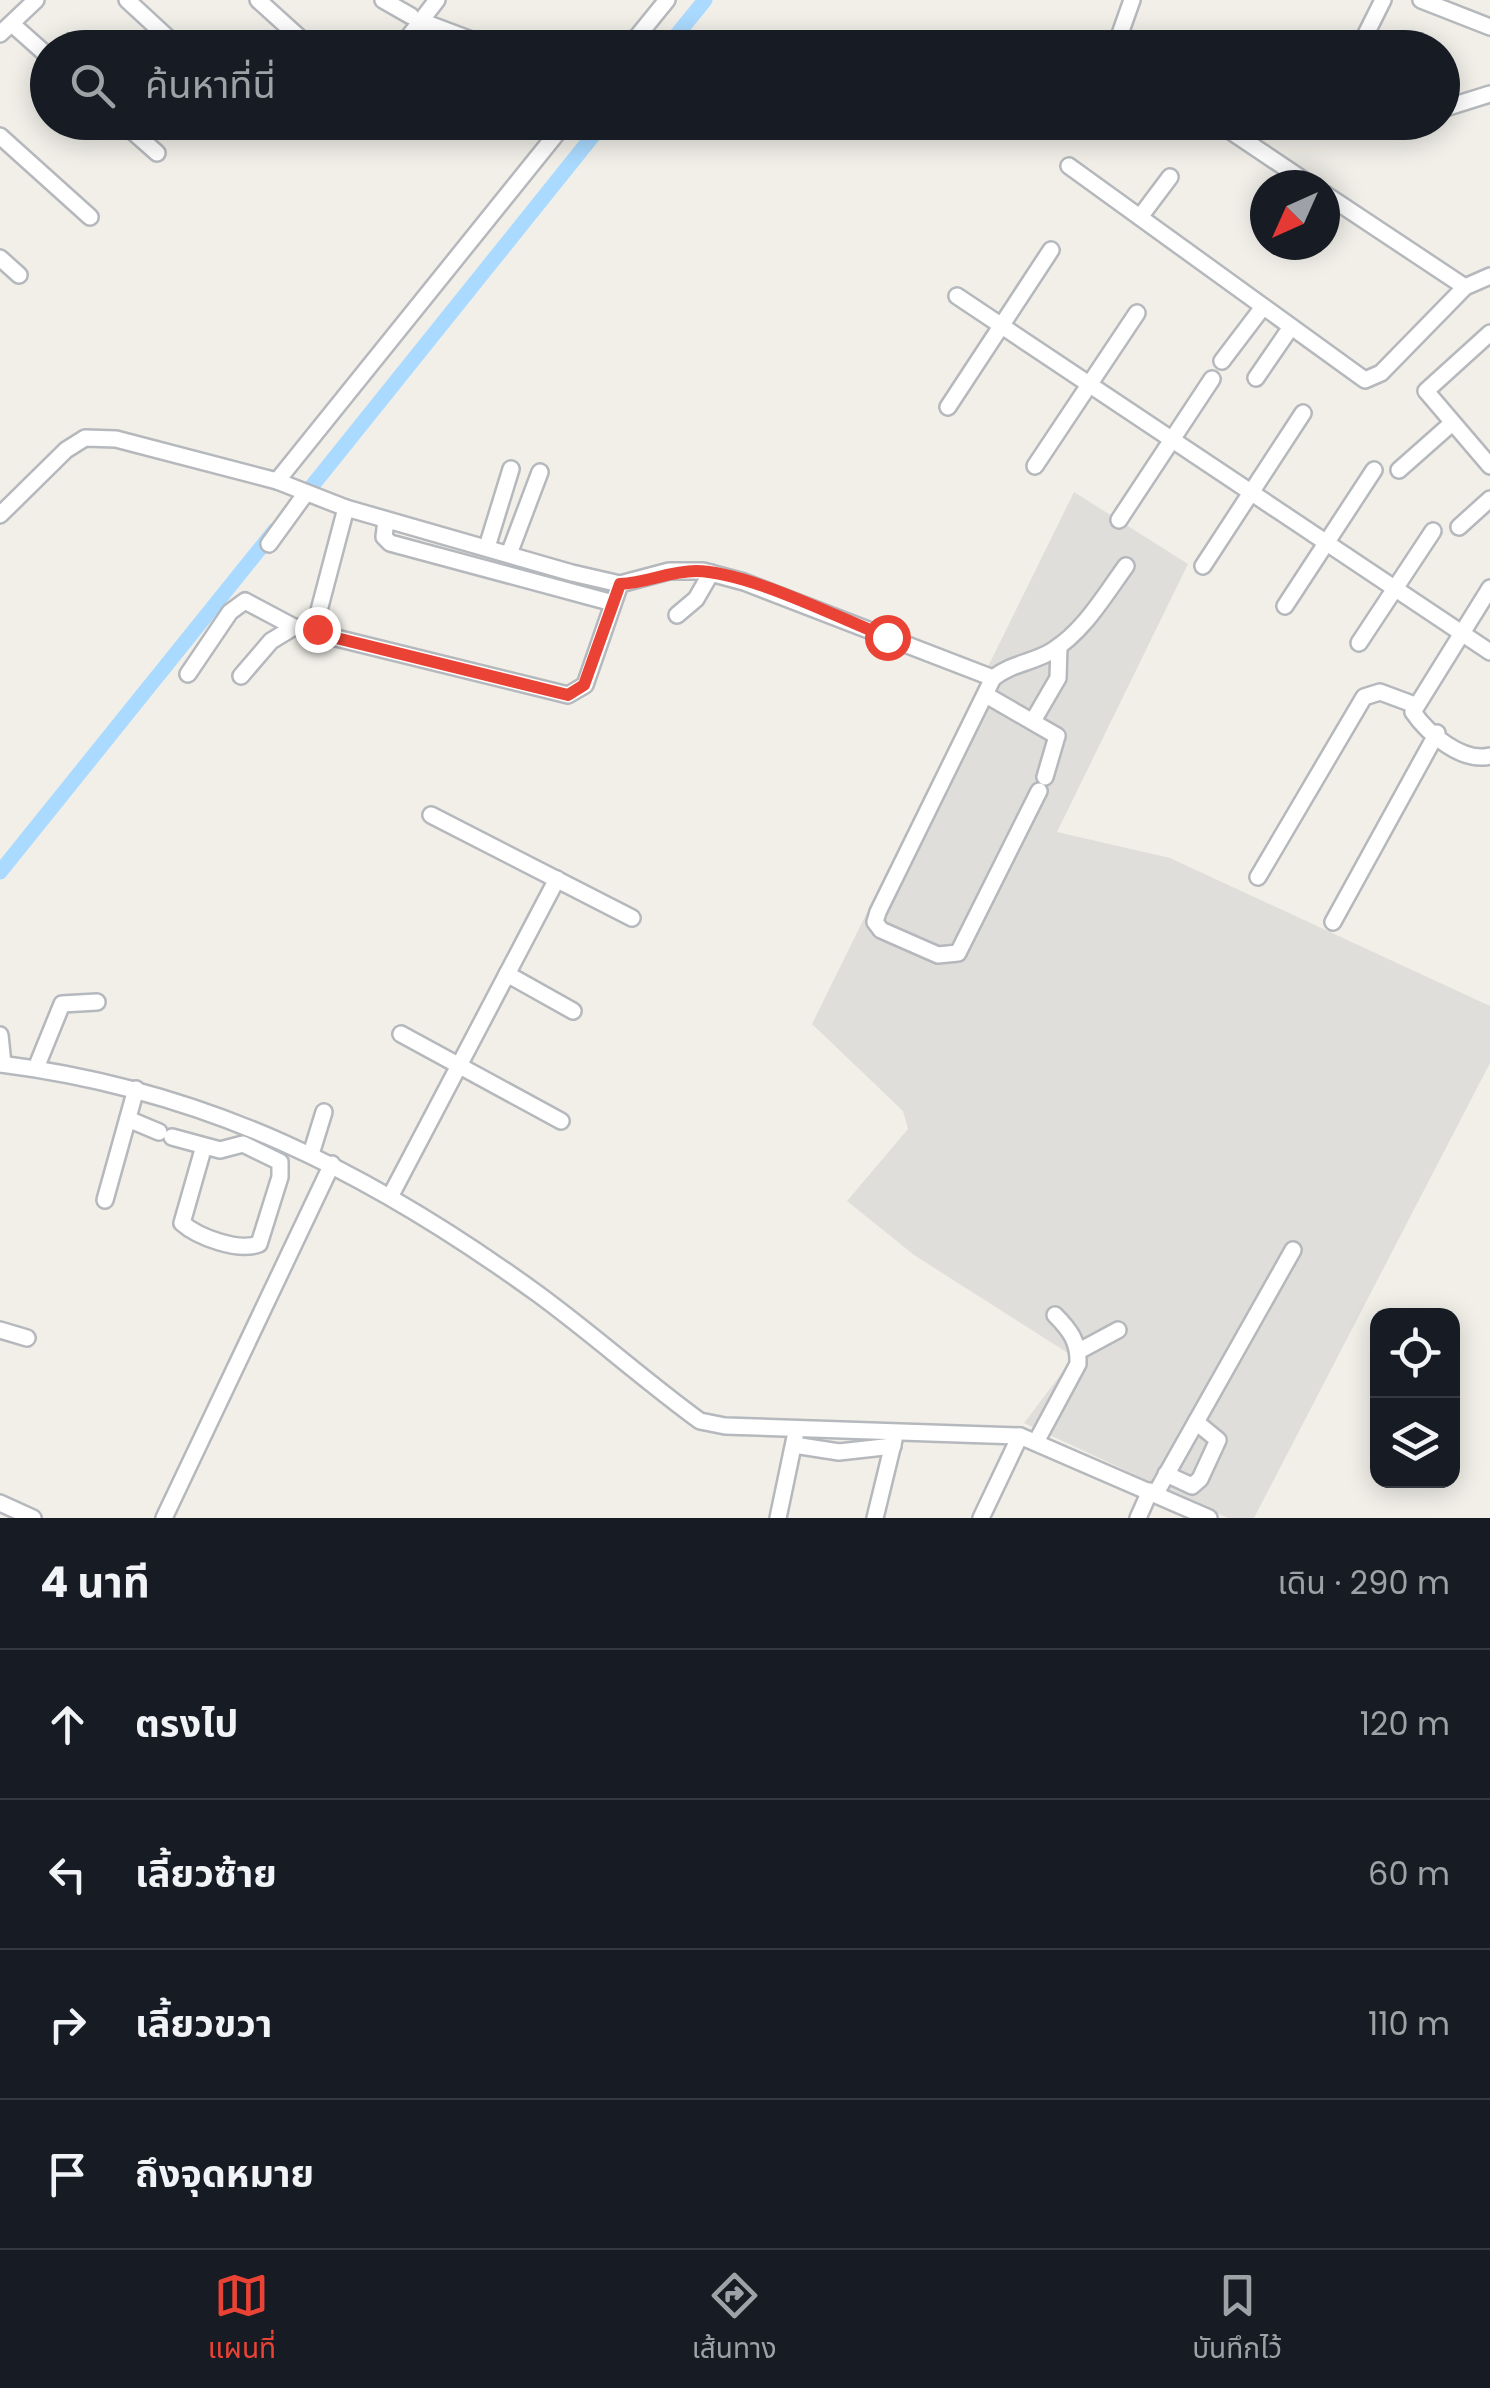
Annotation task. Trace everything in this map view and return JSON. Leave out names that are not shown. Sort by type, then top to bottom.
[{"type":"street","points":[[30,44],[6,29],[36,0]]},
{"type":"street","points":[[126,0],[158,30]]},
{"type":"street","points":[[258,0],[291,30]]},
{"type":"street","points":[[384,0],[447,30]]},
{"type":"street","points":[[410,30],[416,18],[437,0]]},
{"type":"street","points":[[643,30],[667,0]]},
{"type":"street","points":[[1121,30],[1132,0]]},
{"type":"street","points":[[1368,30],[1383,0]]},
{"type":"street","points":[[1421,0],[1490,27]]},
{"type":"street","points":[[1460,100],[1490,94]]},
{"type":"street","points":[[0,136],[90,217]]},
{"type":"street","points":[[142,140],[157,154]]},
{"type":"street","points":[[269,544],[292,487],[552,140]]},
{"type":"street","points":[[1244,140],[1289,170]]},
{"type":"street","points":[[1069,166],[1357,378],[1374,379],[1466,287],[1490,276]]},
{"type":"street","points":[[1140,218],[1170,177]]},
{"type":"street","points":[[1340,204],[1466,287]]},
{"type":"street","points":[[948,408],[1052,250]]},
{"type":"street","points":[[0,258],[18,275]]},
{"type":"street","points":[[957,296],[1396,584],[1490,652]]},
{"type":"street","points":[[1222,361],[1263,307]]},
{"type":"street","points":[[1035,466],[1136,313]]},
{"type":"street","points":[[1256,378],[1291,327]]},
{"type":"street","points":[[1490,333],[1426,391],[1450,424],[1490,466]]},
{"type":"street","points":[[1119,520],[1212,379]]},
{"type":"street","points":[[1202,566],[1302,412]]},
{"type":"street","points":[[1400,470],[1450,424]]},
{"type":"street","points":[[0,515],[66,450],[85,438],[116,439],[292,487],[386,520],[620,584],[669,571],[712,573],[994,678]]},
{"type":"street","points":[[487,548],[511,469]]},
{"type":"street","points":[[1285,606],[1374,470]]},
{"type":"street","points":[[509,554],[516,525],[540,472]]},
{"type":"street","points":[[1459,527],[1490,498]]},
{"type":"street","points":[[317,629],[346,508]]},
{"type":"street","points":[[386,520],[384,537],[390,544],[613,604]]},
{"type":"street","points":[[1359,643],[1433,531]]},
{"type":"street","points":[[986,695],[1059,739],[1042,784],[958,953],[938,956],[881,930],[875,922],[878,912],[994,678],[1015,663],[1059,646],[1076,634],[1126,566]]},
{"type":"street","points":[[677,616],[696,599],[712,573]]},
{"type":"street","points":[[188,674],[230,612],[245,602],[294,627],[317,629],[324,635],[568,695],[584,685],[620,584]]},
{"type":"street","points":[[1490,588],[1415,704],[1416,718],[1459,754],[1475,760],[1490,756]]},
{"type":"street","points":[[241,676],[270,641],[294,627]]},
{"type":"street","points":[[1033,721],[1058,678],[1059,646]]},
{"type":"street","points":[[1258,877],[1364,697],[1380,692],[1415,704]]},
{"type":"street","points":[[1333,922],[1437,733]]},
{"type":"street","points":[[432,815],[632,918]]},
{"type":"street","points":[[391,1195],[557,879]]},
{"type":"street","points":[[507,974],[573,1011]]},
{"type":"street","points":[[36,1068],[62,1004],[97,1002]]},
{"type":"street","points":[[401,1034],[561,1121]]},
{"type":"street","points":[[0,1035],[2,1064],[136,1089],[219,1113],[312,1154],[391,1195],[540,1296],[700,1421],[796,1437],[1028,1439],[1209,1518]]},
{"type":"street","points":[[105,1200],[136,1089]]},
{"type":"street","points":[[312,1154],[324,1112]]},
{"type":"street","points":[[128,1119],[220,1150],[243,1144],[280,1162],[280,1177],[259,1244],[246,1248],[196,1233],[182,1223],[204,1146]]},
{"type":"street","points":[[164,1518],[332,1164]]},
{"type":"street","points":[[1138,1518],[1293,1250]]},
{"type":"street","points":[[980,1518],[1078,1364],[1079,1350],[1071,1331],[1054,1314]]},
{"type":"street","points":[[0,1330],[27,1338]]},
{"type":"street","points":[[1079,1350],[1118,1330]]},
{"type":"street","points":[[1166,1474],[1192,1486],[1200,1479],[1218,1440],[1196,1422]]},
{"type":"street","points":[[778,1518],[796,1437]]},
{"type":"street","points":[[874,1518],[894,1439]]},
{"type":"street","points":[[0,1504],[32,1518]]},
{"type":"shaded area","points":[[1074,492],[1188,564],[1057,832],[1170,858],[1490,1006],[1490,1063],[1254,1518],[1228,1518],[1024,1423],[1074,1357],[914,1255],[847,1201],[908,1129],[903,1111],[812,1024]]},
{"type":"waterway","points":[[681,30],[705,0]]},
{"type":"waterway","points":[[300,501],[590,140]]},
{"type":"waterway","points":[[0,872],[275,530]]},
{"type":"route","points":[[317,629],[324,635],[479,676],[568,695],[579,692],[584,685],[620,584],[669,571],[702,571],[744,582],[887,637]]}]
